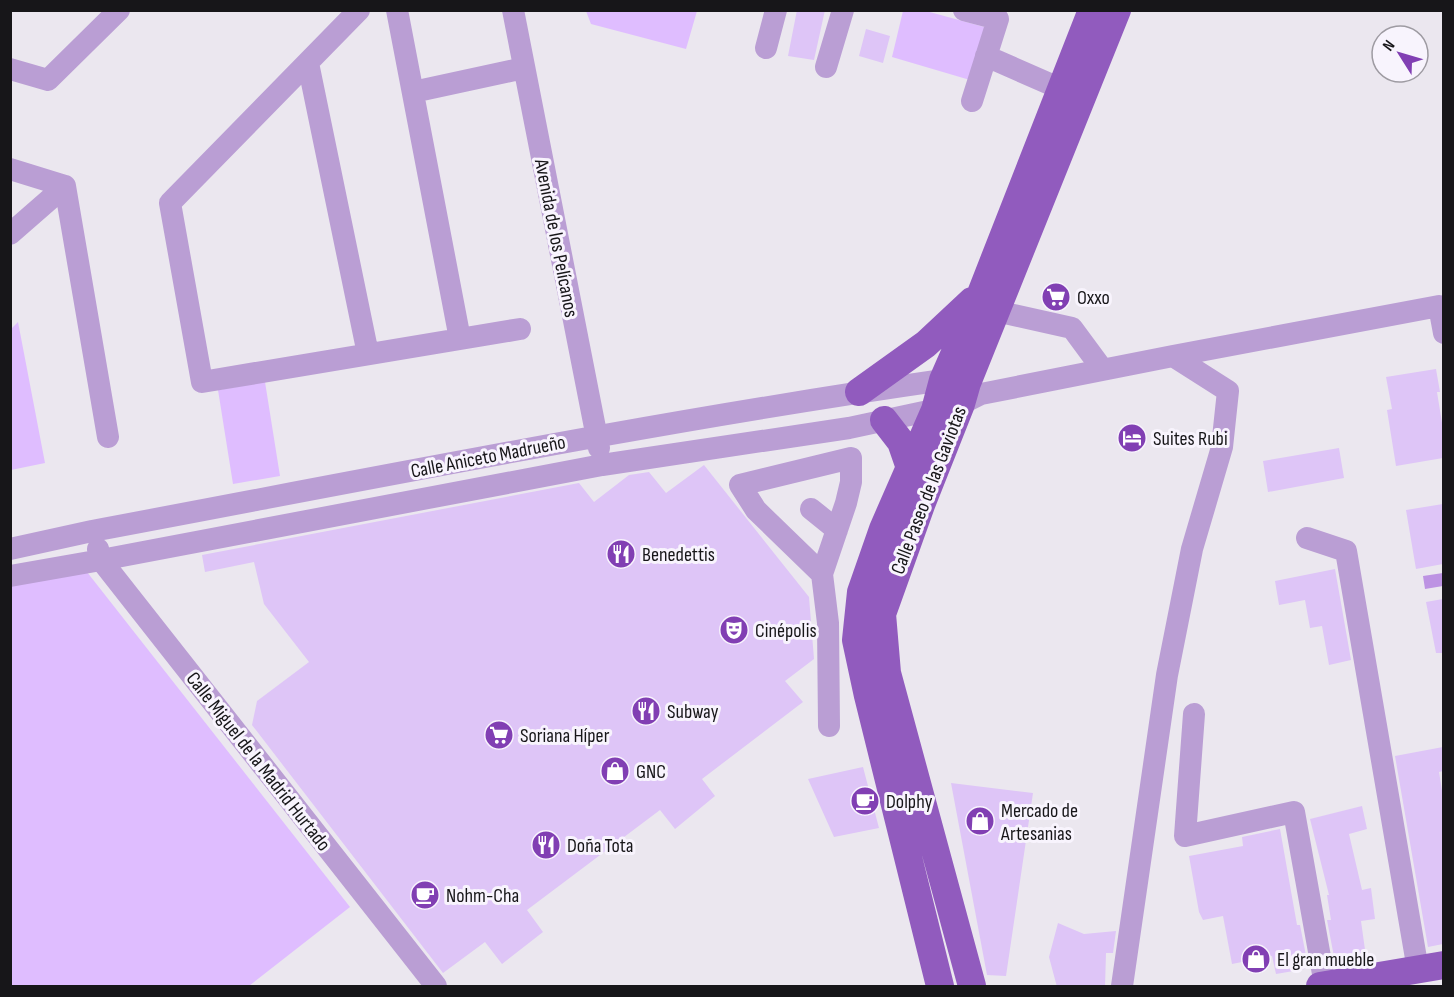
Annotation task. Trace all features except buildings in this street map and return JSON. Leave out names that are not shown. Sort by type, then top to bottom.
[{"type":"main road","name":"Calle Paseo de las Gaviotas","points":[[1071,94],[1092,10]]},
{"type":"main road","name":"Calle Paseo de las Gaviotas","points":[[972,987],[887,673],[882,614],[989,301],[1071,94],[1116,10]]},
{"type":"main road","points":[[859,392],[989,301]]},
{"type":"main road","name":"Calle Paseo de las Gaviotas","points":[[940,987],[856,640],[861,592],[884,529],[910,468],[958,394]]},
{"type":"main road","points":[[884,420],[901,442],[910,468]]},
{"type":"main road","points":[[1322,986],[1430,974],[1443,983]]},
{"type":"street","points":[[10,69],[48,80],[119,10]]},
{"type":"street","points":[[359,10],[170,203],[202,382],[520,329]]},
{"type":"street","points":[[397,10],[460,339]]},
{"type":"street","name":"Avenida de los Pelícanos","points":[[513,10],[602,465]]},
{"type":"street","points":[[766,48],[776,10]]},
{"type":"street","points":[[826,67],[843,10]]},
{"type":"street","points":[[964,10],[998,19],[972,101]]},
{"type":"street","points":[[986,56],[1071,94]]},
{"type":"street","points":[[308,63],[368,354]]},
{"type":"street","points":[[413,92],[524,68]]},
{"type":"street","points":[[10,169],[65,186]]},
{"type":"street","points":[[10,234],[65,186]]},
{"type":"street","points":[[65,186],[108,437]]},
{"type":"street","points":[[989,301],[1072,328],[1103,370]]},
{"type":"street","points":[[958,394],[1103,370],[1439,306],[1443,333]]},
{"type":"street","points":[[1122,987],[1167,675],[1192,549],[1222,447],[1228,391],[1173,356]]},
{"type":"street","name":"Calle Aniceto Madrueño","points":[[10,549],[92,531],[596,436],[859,392],[958,394]]},
{"type":"street","name":"Calle Aniceto Madrueño","points":[[10,576],[602,465],[849,428],[884,420],[958,394]]},
{"type":"street","points":[[829,726],[828,623],[822,574],[846,504],[851,482],[849,428]]},
{"type":"street","points":[[822,574],[756,510],[740,484],[851,458]]},
{"type":"street","points":[[811,510],[837,530]]},
{"type":"street","name":"Calle Miguel de la Madrid Hurtado","points":[[92,531],[101,560],[436,987]]},
{"type":"street","points":[[1307,538],[1346,551],[1430,974]]},
{"type":"street","points":[[1194,714],[1185,836],[1294,812],[1322,986]]},
{"type":"shaded area","points":[[586,11],[697,11],[686,49],[591,24]]},
{"type":"shaded area","points":[[903,11],[926,11],[988,28],[970,80],[892,57]]},
{"type":"shaded area","points":[[18,322],[45,463],[11,470],[11,329]]},
{"type":"shaded area","points":[[265,382],[280,476],[233,484],[218,390]]},
{"type":"shaded area","points":[[87,572],[350,907],[249,986],[11,986],[11,586]]},
{"type":"shaded area","points":[[1443,573],[1443,586],[1425,589],[1423,576]]},
{"type":"place","name":"Oxxo","points":[[1056,297]]},
{"type":"place","name":"Suites Rubi","points":[[1132,438]]},
{"type":"place","name":"Benedettis","points":[[621,554]]},
{"type":"place","name":"Cinépolis","points":[[734,630]]},
{"type":"place","name":"Subway","points":[[646,711]]},
{"type":"place","name":"Soriana Híper","points":[[499,735]]},
{"type":"place","name":"GNC","points":[[615,771]]},
{"type":"place","name":"Dolphy","points":[[865,801]]},
{"type":"place","name":"Mercado de Artesanias","points":[[980,821]]},
{"type":"place","name":"Doña Tota","points":[[546,845]]},
{"type":"place","name":"Nohm-Cha","points":[[425,895]]},
{"type":"place","name":"El gran mueble","points":[[1256,959]]}]
